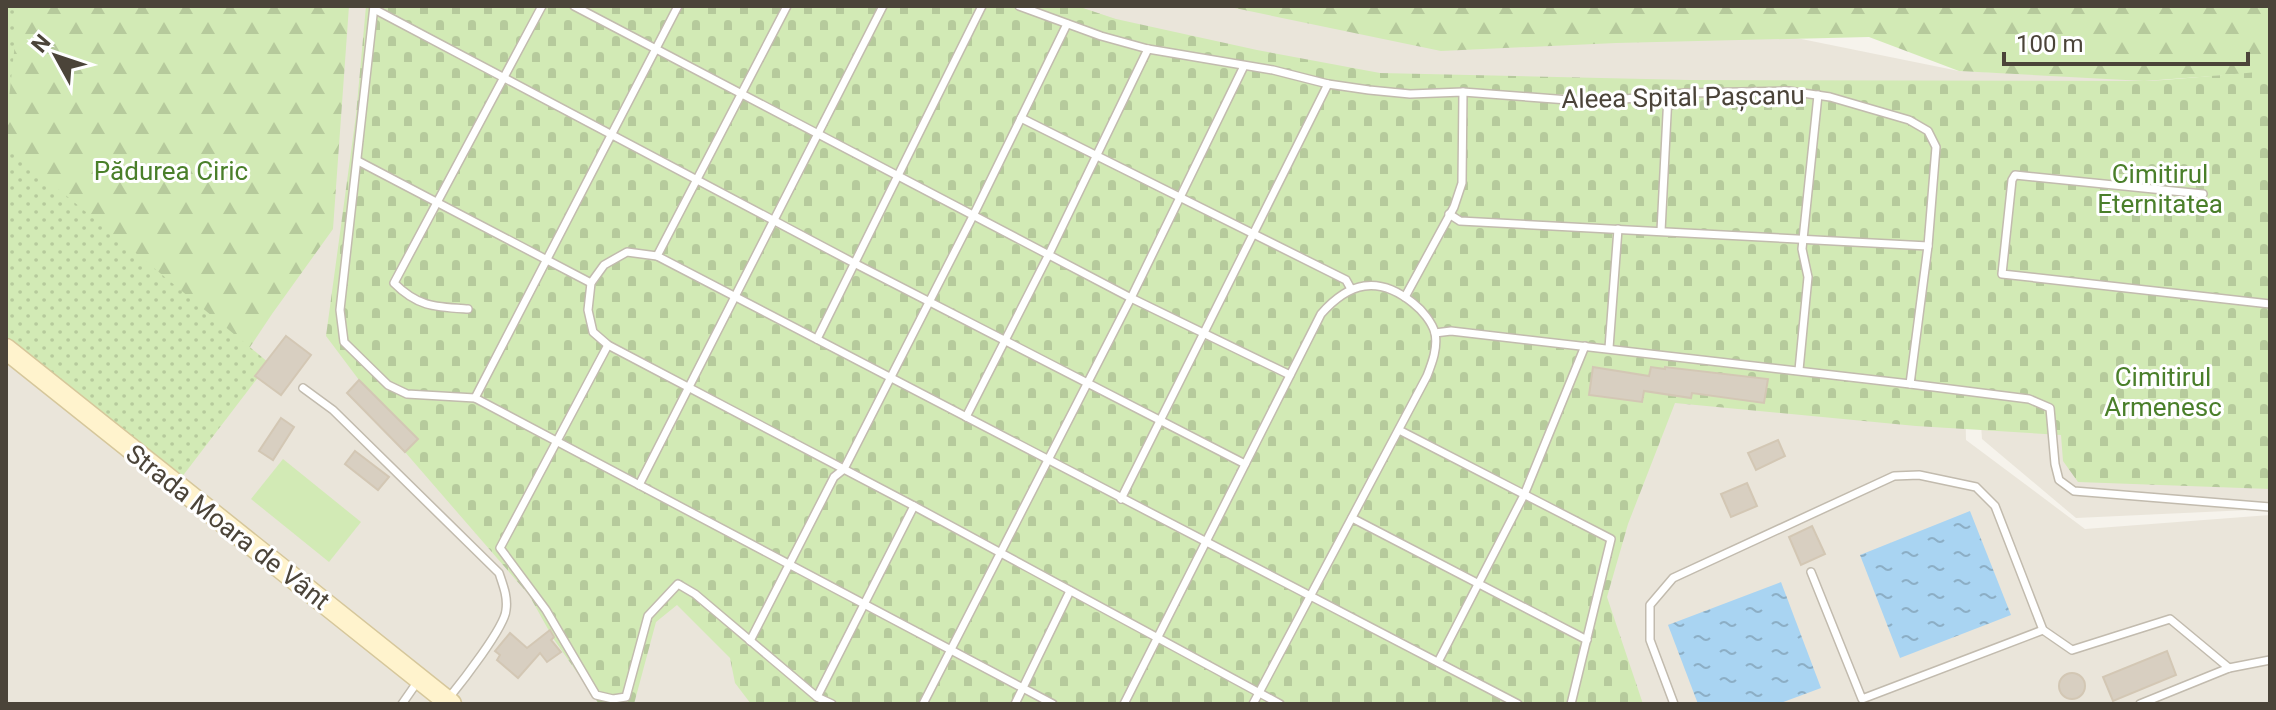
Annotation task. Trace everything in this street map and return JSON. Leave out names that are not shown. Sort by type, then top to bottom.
[{"type":"main road","name":"Strada Moara de Vânt","points":[[6,349],[449,702]]},
{"type":"lane","points":[[468,309],[434,307],[409,298],[394,283],[542,6]]},
{"type":"lane","points":[[574,6],[1048,256],[1290,375]]},
{"type":"lane","points":[[475,398],[678,6]]},
{"type":"lane","points":[[657,256],[787,6]]},
{"type":"lane","points":[[639,485],[883,6]]},
{"type":"lane","points":[[817,339],[982,6]]},
{"type":"lane","name":"Aleea Spital Pașcanu","points":[[1019,6],[1148,49],[1273,70],[1328,84],[1410,94],[1463,92],[1595,102],[1668,95],[1789,91],[1818,95],[1909,120],[1928,131],[1936,147],[1928,246],[1910,384]]},
{"type":"lane","points":[[1053,704],[475,398],[407,394],[388,385],[344,342],[340,310],[374,7],[854,263],[1245,464]]},
{"type":"lane","points":[[750,641],[834,477],[844,469],[892,378],[1067,24]]},
{"type":"lane","points":[[966,417],[1098,156],[1148,49]]},
{"type":"lane","points":[[923,704],[1131,298],[1244,66]]},
{"type":"lane","points":[[1121,499],[1328,84]]},
{"type":"lane","points":[[1405,297],[1462,183],[1463,92]]},
{"type":"lane","points":[[1661,231],[1668,95]]},
{"type":"lane","points":[[1799,370],[1808,277],[1802,249],[1818,95]]},
{"type":"lane","points":[[1021,118],[1346,280],[1351,289]]},
{"type":"lane","points":[[358,161],[591,283]]},
{"type":"lane","points":[[2203,194],[2015,175],[2002,274],[2270,304]]},
{"type":"lane","points":[[1449,214],[1460,221],[1928,246]]},
{"type":"lane","points":[[1609,348],[1618,229]]},
{"type":"lane","points":[[1280,704],[608,345],[593,332],[588,310],[591,283],[604,265],[627,252],[657,256],[1518,704]]},
{"type":"lane","points":[[1124,704],[1321,314],[1334,299],[1351,289],[1367,285],[1386,287],[1423,311],[1435,333],[1435,354],[1399,430],[1253,704]]},
{"type":"lane","points":[[1435,333],[1451,331],[1609,348],[2029,399],[2050,408],[2059,480],[2074,491],[2270,507]]},
{"type":"lane","points":[[608,345],[500,548],[546,610],[596,695],[613,699],[626,697],[648,616],[678,584],[695,594],[817,697],[832,704]]},
{"type":"lane","points":[[1438,662],[1524,495],[1585,346]]},
{"type":"lane","points":[[303,388],[333,410],[499,573],[507,613],[449,702]]},
{"type":"lane","points":[[1399,430],[1611,539],[1571,704]]},
{"type":"lane","points":[[1674,704],[1650,640],[1650,605],[1673,578],[1894,476],[1919,475],[1976,487],[1995,506],[2043,630],[2072,650],[2170,619],[2229,668]]},
{"type":"lane","points":[[817,697],[914,506]]},
{"type":"lane","points":[[1352,518],[1587,640]]},
{"type":"lane","points":[[1811,572],[1863,702],[2043,630]]},
{"type":"lane","points":[[1015,704],[1070,591]]},
{"type":"lane","points":[[2140,704],[2229,668],[2270,660]]},
{"type":"lane","points":[[402,704],[419,679]]},
{"type":"shaded area","points":[[6,6],[1639,6],[1959,71],[2270,84],[2270,509],[2076,518],[1982,439],[1959,98],[1966,440],[2085,529],[2270,515],[2270,704],[6,704]]},
{"type":"green space","name":"Pădurea Ciric","points":[[6,6],[349,6],[333,229],[187,442],[6,301]]},
{"type":"green space","points":[[6,6],[19,6],[6,126]]},
{"type":"green space","points":[[366,6],[1077,6],[1116,19],[1380,73],[1690,80],[2152,81],[2270,71],[2270,489],[2078,482],[2063,461],[2061,435],[1916,426],[1675,403],[1628,524],[1607,597],[1643,704],[751,704],[735,683],[730,658],[677,605],[656,622],[634,704],[599,704],[553,638],[529,595],[405,452],[418,439],[359,380],[326,336],[356,115]]},
{"type":"green space","points":[[1225,6],[2270,6],[2270,72],[2144,81],[1959,71],[1869,37],[1441,51]]},
{"type":"green space","points":[[6,146],[269,363],[175,486],[6,350]]},
{"type":"green space","points":[[283,459],[361,522],[329,562],[251,499]]},
{"type":"water","points":[[1970,511],[2011,615],[1900,658],[1860,555]]},
{"type":"water","points":[[1781,582],[1821,688],[1778,704],[1698,704],[1668,625]]},
{"type":"building","points":[[286,336],[311,355],[281,395],[255,376]]},
{"type":"building","points":[[1593,367],[1649,376],[1651,367],[1665,367],[1768,379],[1764,403],[1692,393],[1691,398],[1644,391],[1642,402],[1589,395]]},
{"type":"building","points":[[359,380],[418,439],[405,452],[347,393]]},
{"type":"building","points":[[281,418],[294,427],[273,460],[259,451]]},
{"type":"building","points":[[1778,440],[1785,456],[1756,470],[1748,453]]},
{"type":"building","points":[[355,451],[389,477],[378,490],[345,464]]},
{"type":"building","points":[[1747,483],[1757,506],[1731,517],[1721,494]]},
{"type":"building","points":[[1812,526],[1825,554],[1801,565],[1789,537]]},
{"type":"building","points":[[550,630],[554,637],[551,640],[561,652],[547,662],[540,653],[518,678],[497,660],[500,655],[495,651],[510,633],[527,648]]},
{"type":"building","points":[[2167,651],[2176,675],[2113,701],[2103,677]]},
{"type":"building","points":[[2072,673],[2081,677],[2085,686],[2081,695],[2072,699],[2063,695],[2059,686],[2063,677]]},
{"type":"park label","name":"Cimitirul Eternitatea","points":[[2160,189]]},
{"type":"park label","name":"Cimitirul Armenesc","points":[[2163,392]]}]
